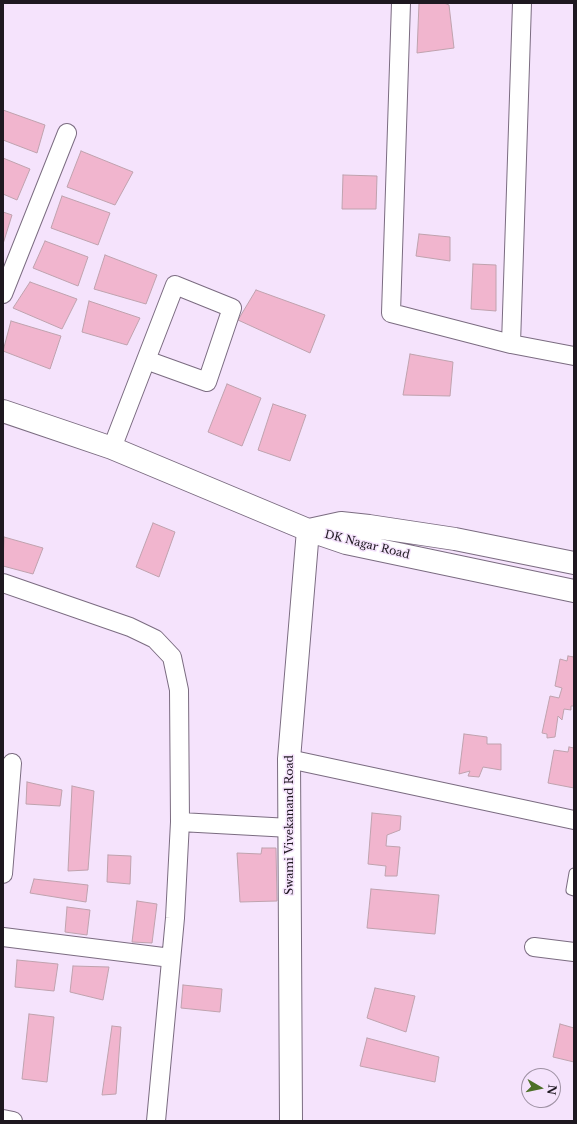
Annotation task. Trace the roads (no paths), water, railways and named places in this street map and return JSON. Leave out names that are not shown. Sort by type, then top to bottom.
[{"type":"main road","points":[[3,411],[112,448],[308,530]]},
{"type":"main road","name":"DK Nagar Road","points":[[308,530],[341,522],[455,539],[574,563]]},
{"type":"main road","name":"DK Nagar Road","points":[[308,530],[346,543],[574,591]]},
{"type":"main road","name":"Swami Vivekanand Road","points":[[291,1121],[289,759],[308,530]]},
{"type":"street","points":[[401,3],[391,313],[512,344],[574,356]]},
{"type":"street","points":[[512,344],[522,3]]},
{"type":"street","points":[[3,294],[67,133]]},
{"type":"street","points":[[112,448],[146,360],[176,285],[232,308],[207,382],[146,360]]},
{"type":"street","points":[[3,583],[130,627],[155,639],[172,657],[179,690],[180,822],[175,918],[156,1121]]},
{"type":"street","points":[[289,759],[574,820]]},
{"type":"street","points":[[3,874],[12,762]]},
{"type":"street","points":[[180,822],[290,828]]},
{"type":"street","points":[[3,937],[171,958]]},
{"type":"street","points":[[534,947],[574,952]]},
{"type":"street","points":[[3,1119],[13,1121]]},
{"type":"lane","points":[[574,873],[571,890],[574,891]]}]
